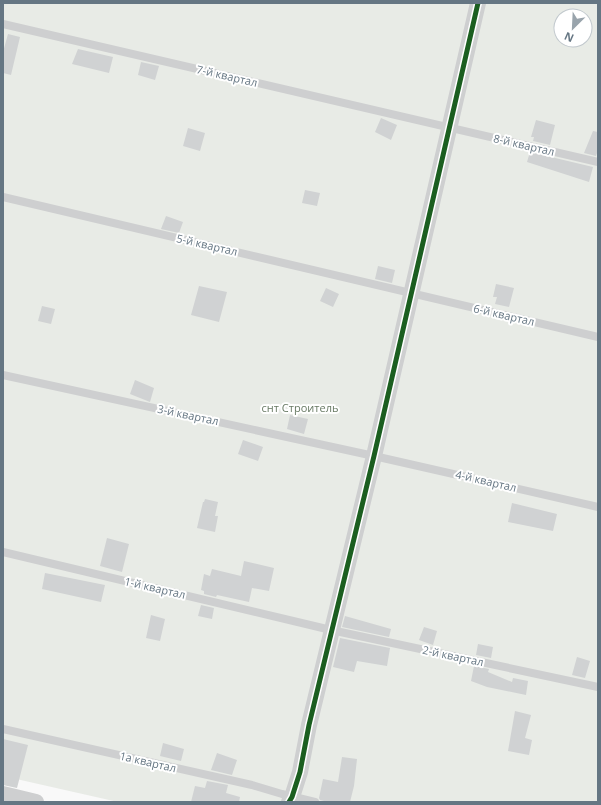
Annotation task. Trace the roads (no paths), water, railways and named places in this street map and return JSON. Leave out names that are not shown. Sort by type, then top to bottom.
[{"type":"street","points":[[291,799],[300,772],[331,630],[374,456],[410,292],[450,128],[478,3]]},
{"type":"street","points":[[3,794],[36,802]]},
{"type":"lane","name":"7-й квартал","points":[[3,24],[450,128]]},
{"type":"lane","name":"8-й квартал","points":[[450,128],[598,162]]},
{"type":"lane","name":"5-й квартал","points":[[3,197],[410,292]]},
{"type":"lane","name":"6-й квартал","points":[[410,292],[598,337]]},
{"type":"lane","name":"3-й квартал","points":[[3,376],[374,456]]},
{"type":"lane","name":"4-й квартал","points":[[374,456],[598,507]]},
{"type":"lane","name":"1-й квартал","points":[[3,552],[308,624]]},
{"type":"lane","name":"2-й квартал","points":[[308,624],[598,687]]},
{"type":"lane","name":"1а квартал","points":[[3,729],[252,785],[291,799],[315,802]]},
{"type":"park label","name":"снт Строитель","points":[[300,408]]}]
